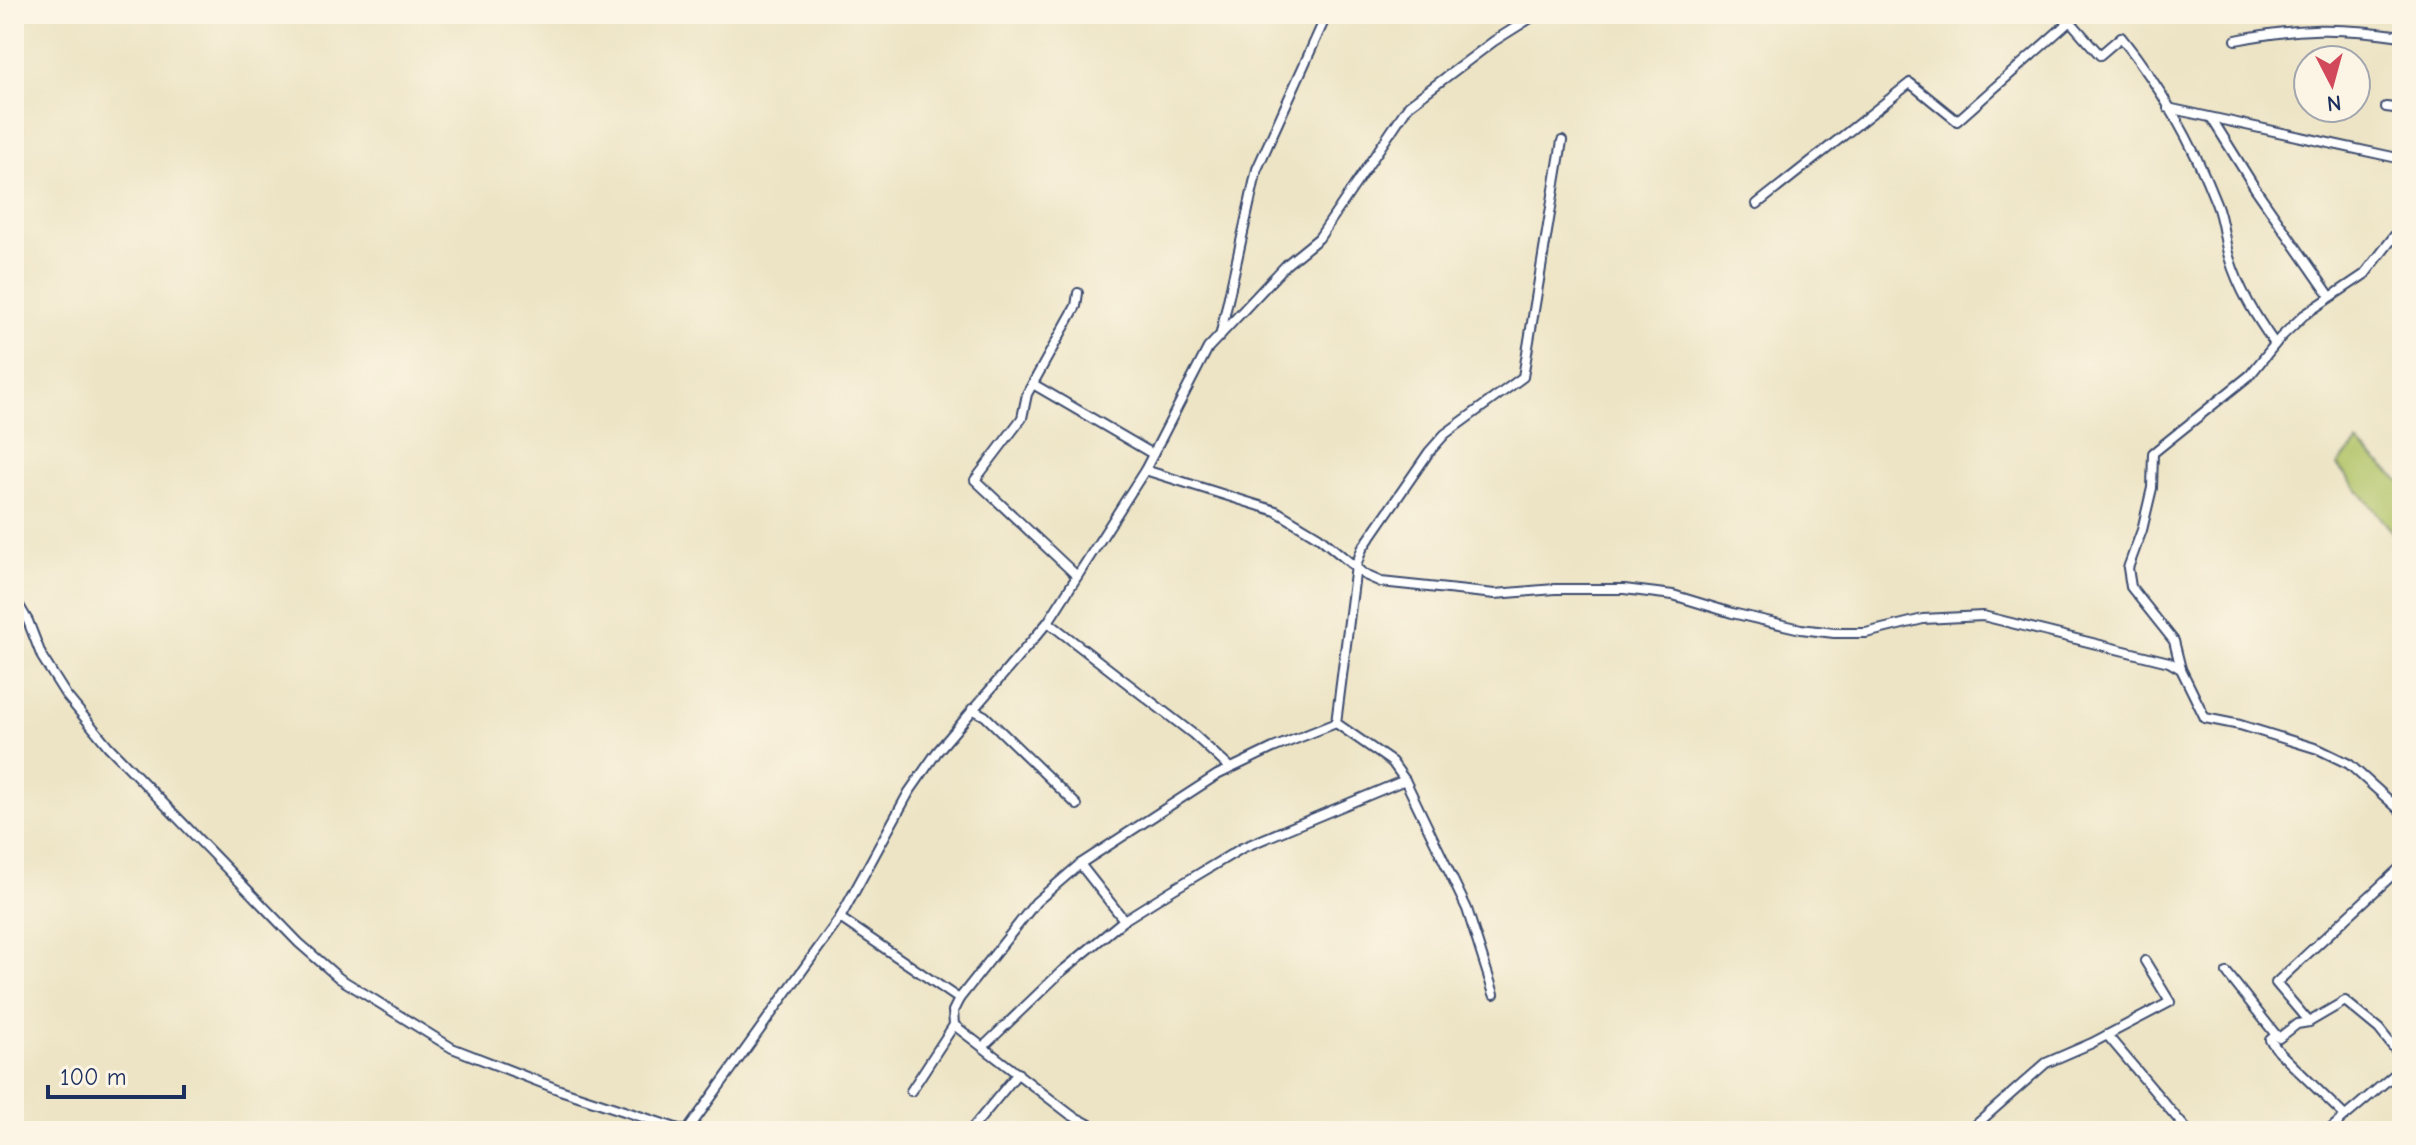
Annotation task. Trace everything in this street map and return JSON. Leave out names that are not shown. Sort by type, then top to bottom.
[{"type":"street","points":[[1220,337],[1258,166],[1327,14]]},
{"type":"street","points":[[14,597],[28,621],[43,660],[66,695],[108,746],[299,943],[339,978],[452,1048],[560,1090],[686,1131],[840,918],[909,792],[972,709],[1048,622],[1145,470],[1204,355],[1287,264],[1319,238],[1409,105],[1494,41],[1537,14]]},
{"type":"street","points":[[1757,204],[1910,83],[1957,121],[2070,21],[2100,55],[2121,37],[2147,70],[2218,205],[2229,258],[2249,307],[2275,344]]},
{"type":"street","points":[[2236,40],[2282,31],[2350,29],[2402,36]]},
{"type":"street","points":[[2386,107],[2402,109]]},
{"type":"street","points":[[2167,108],[2402,159]]},
{"type":"street","points":[[2212,119],[2255,188],[2330,296]]},
{"type":"street","points":[[1336,723],[1356,566],[1362,549],[1429,452],[1445,434],[1523,377],[1562,141]]},
{"type":"street","points":[[2402,226],[2365,274],[2304,315],[2250,375],[2153,453],[2152,488],[2142,530],[2128,568],[2131,587],[2174,641],[2181,669],[2205,718],[2240,725],[2318,749],[2349,764],[2402,812]]},
{"type":"street","points":[[1077,576],[975,480],[1022,418],[1027,394],[1076,306],[1078,293]]},
{"type":"street","points":[[1033,384],[1153,454]]},
{"type":"street","points":[[1145,470],[1276,511],[1319,537],[1381,582],[1486,594],[1596,589],[1673,595],[1732,613],[1801,629],[1834,633],[1866,633],[1923,619],[1983,616],[2169,662],[2181,669]]},
{"type":"street","points":[[1048,622],[1193,734],[1230,768]]},
{"type":"street","points":[[972,709],[985,716],[1077,805]]},
{"type":"street","points":[[911,1091],[954,1025],[953,1011],[959,999],[1036,902],[1080,864],[1230,768],[1336,723]]},
{"type":"street","points":[[1336,723],[1392,762],[1405,780],[1467,909],[1494,994]]},
{"type":"street","points":[[984,1046],[1061,972],[1124,920],[1242,848],[1405,780]]},
{"type":"street","points":[[1080,864],[1124,920]]},
{"type":"street","points":[[2309,1022],[2276,983],[2402,866]]},
{"type":"street","points":[[840,918],[959,999]]},
{"type":"street","points":[[1969,1131],[2046,1063],[2170,1002],[2145,961]]},
{"type":"street","points":[[2227,973],[2279,1038],[2297,1024],[2309,1022],[2345,1001],[2379,1029],[2402,1058]]},
{"type":"street","points":[[954,1025],[1071,1115],[1102,1131]]},
{"type":"street","points":[[2107,1035],[2181,1129]]},
{"type":"street","points":[[2276,1035],[2270,1040],[2279,1052],[2342,1118],[2349,1131]]},
{"type":"street","points":[[2328,1131],[2402,1068]]},
{"type":"street","points":[[970,1131],[1018,1073]]},
{"type":"green space","points":[[2357,443],[2402,483],[2402,543],[2337,465]]}]
